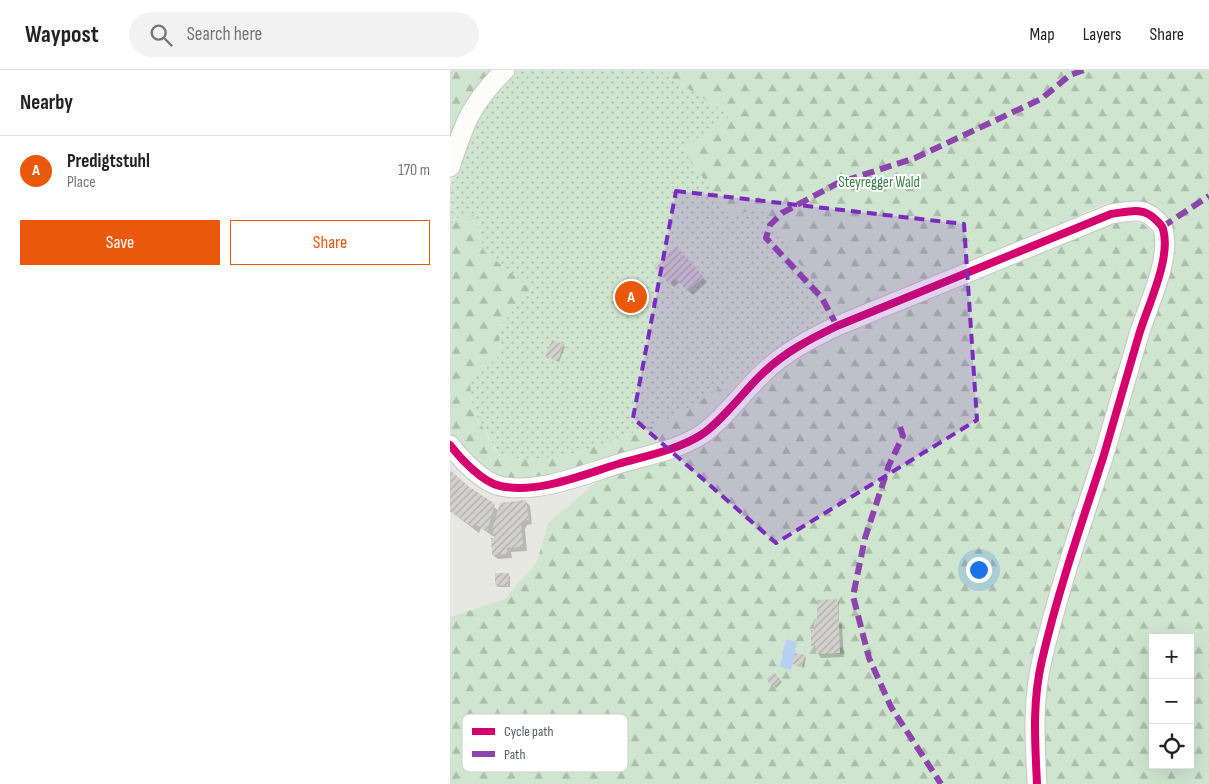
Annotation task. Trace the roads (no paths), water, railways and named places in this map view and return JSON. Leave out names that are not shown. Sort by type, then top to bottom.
[{"type":"street","points":[[450,167],[469,114],[479,98],[505,70]]},
{"type":"street","points":[[450,446],[466,464],[481,475],[497,485],[514,488],[553,483],[651,455],[677,446],[701,434],[776,363],[801,344],[836,326],[1111,214],[1140,210],[1152,215],[1162,227],[1165,238],[1164,254],[1154,294],[1138,336],[1103,456],[1060,590],[1041,662],[1034,717],[1037,784]]},
{"type":"water","points":[[786,639],[797,642],[791,670],[780,667]]},
{"type":"place","name":"Predigtstuhl","points":[[631,297]]},
{"type":"park label","name":"Steyregger Wald","points":[[879,182]]}]
